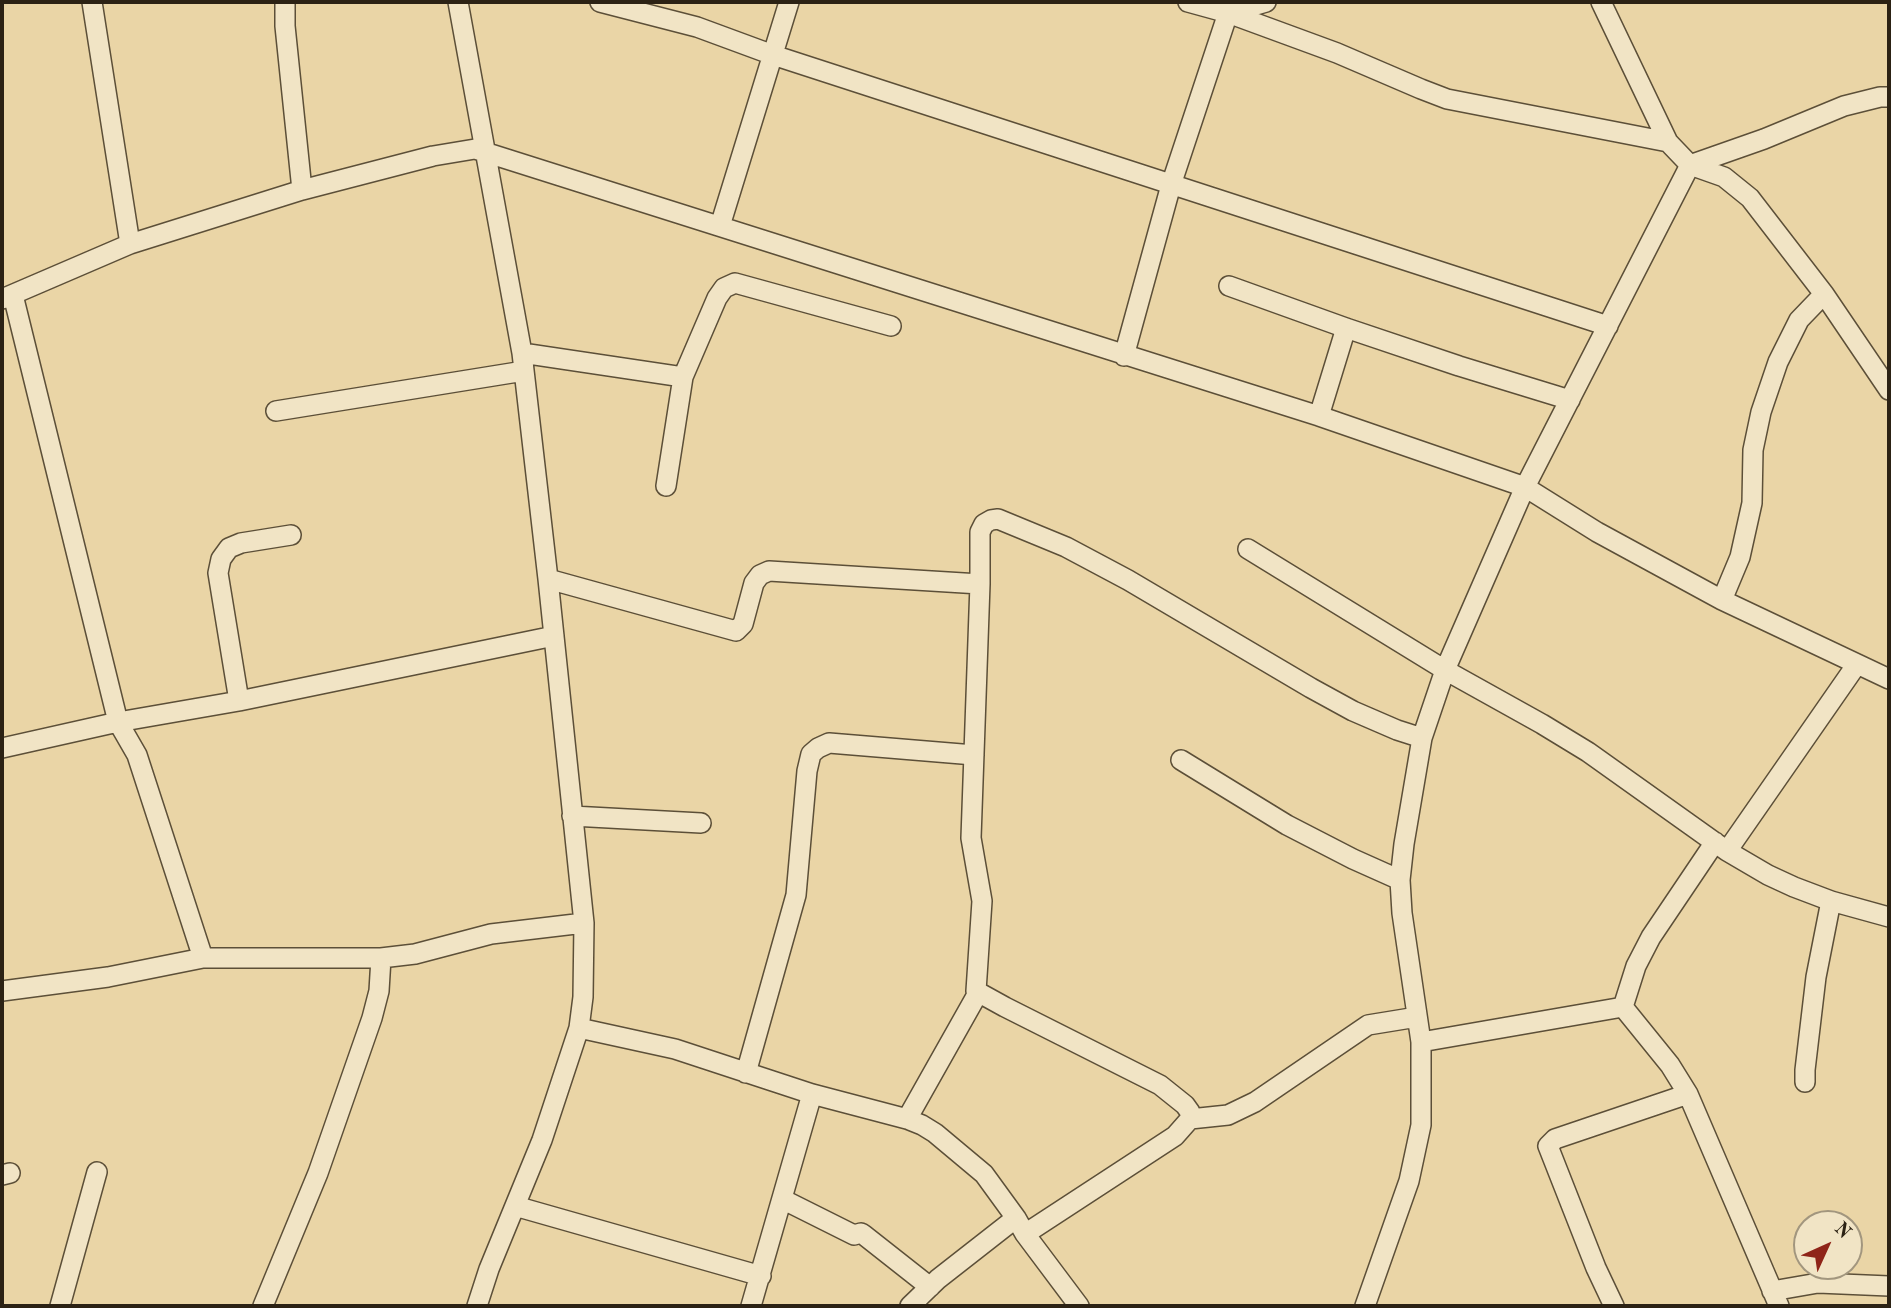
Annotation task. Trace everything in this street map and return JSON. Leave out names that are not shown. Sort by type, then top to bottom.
[{"type":"street","points":[[92,2],[130,244]]},
{"type":"street","points":[[285,2],[285,26],[302,190]]},
{"type":"street","points":[[458,2],[523,362],[584,923],[583,997],[579,1028],[542,1140],[489,1269],[477,1306]]},
{"type":"street","points":[[600,2],[696,27],[773,55],[1608,326]]},
{"type":"street","points":[[720,226],[789,2]]},
{"type":"street","points":[[1188,2],[1228,13],[1337,53],[1447,99],[1668,142]]},
{"type":"street","points":[[1228,13],[1266,2]]},
{"type":"street","points":[[1601,2],[1668,142],[1690,165],[1724,177],[1750,198],[1824,294],[1889,390]]},
{"type":"street","points":[[1124,356],[1171,185],[1228,13]]},
{"type":"street","points":[[1365,1306],[1409,1181],[1421,1125],[1421,1042],[1402,913],[1400,880],[1422,738],[1445,670],[1525,487],[1690,165],[1844,106],[1889,97]]},
{"type":"street","points":[[203,958],[137,755],[118,722],[7,297],[130,244],[302,190],[464,149],[486,151],[1319,416],[1525,487],[1597,532],[1721,600],[1889,679]]},
{"type":"street","points":[[666,486],[683,377],[717,298],[724,288],[735,283],[891,326]]},
{"type":"street","points":[[1229,286],[1458,366],[1570,400]]},
{"type":"street","points":[[1721,600],[1740,557],[1752,503],[1754,450],[1761,412],[1778,362],[1799,320],[1824,294]]},
{"type":"street","points":[[1319,416],[1346,328]]},
{"type":"street","points":[[276,411],[523,362],[683,377]]},
{"type":"street","points":[[1191,1119],[1191,1112],[1185,1105],[1160,1085],[978,993],[975,988],[982,901],[971,838],[980,532],[984,524],[990,520],[998,520],[1066,547],[1353,711],[1422,738]]},
{"type":"street","points":[[239,701],[218,573],[221,559],[229,548],[242,543],[291,536]]},
{"type":"street","points":[[1248,549],[1445,670],[1588,752],[1721,846],[1768,875],[1831,901],[1889,917]]},
{"type":"street","points":[[548,579],[736,631],[743,624],[754,583],[760,575],[769,571],[980,584]]},
{"type":"street","points":[[2,748],[118,722],[239,701],[554,636]]},
{"type":"street","points":[[1623,1007],[1636,967],[1651,937],[1857,664]]},
{"type":"street","points":[[746,1073],[796,895],[807,771],[811,754],[829,743],[974,755]]},
{"type":"street","points":[[1181,760],[1287,825],[1400,880]]},
{"type":"street","points":[[572,816],[701,823]]},
{"type":"street","points":[[1805,1082],[1816,977],[1831,901]]},
{"type":"street","points":[[2,991],[108,976],[203,958],[381,958],[415,954],[491,934],[584,923]]},
{"type":"street","points":[[263,1306],[318,1173],[372,1018],[379,991],[381,958]]},
{"type":"street","points":[[907,1119],[978,993]]},
{"type":"street","points":[[1421,1042],[1623,1007]]},
{"type":"street","points":[[1623,1007],[1670,1065],[1688,1094],[1776,1299],[1818,1283],[1889,1286]]},
{"type":"street","points":[[911,1306],[930,1287],[1021,1226],[1175,1136],[1191,1119],[1228,1115],[1255,1102],[1368,1025],[1417,1017]]},
{"type":"street","points":[[579,1028],[675,1049],[812,1094],[922,1125],[984,1174],[1079,1306]]},
{"type":"street","points":[[751,1306],[812,1094]]},
{"type":"street","points":[[1614,1306],[1596,1268],[1548,1146],[1555,1139],[1688,1094]]},
{"type":"street","points":[[60,1306],[97,1172]]},
{"type":"street","points":[[782,1199],[854,1235],[864,1234],[930,1287]]},
{"type":"street","points":[[515,1206],[761,1276]]}]
